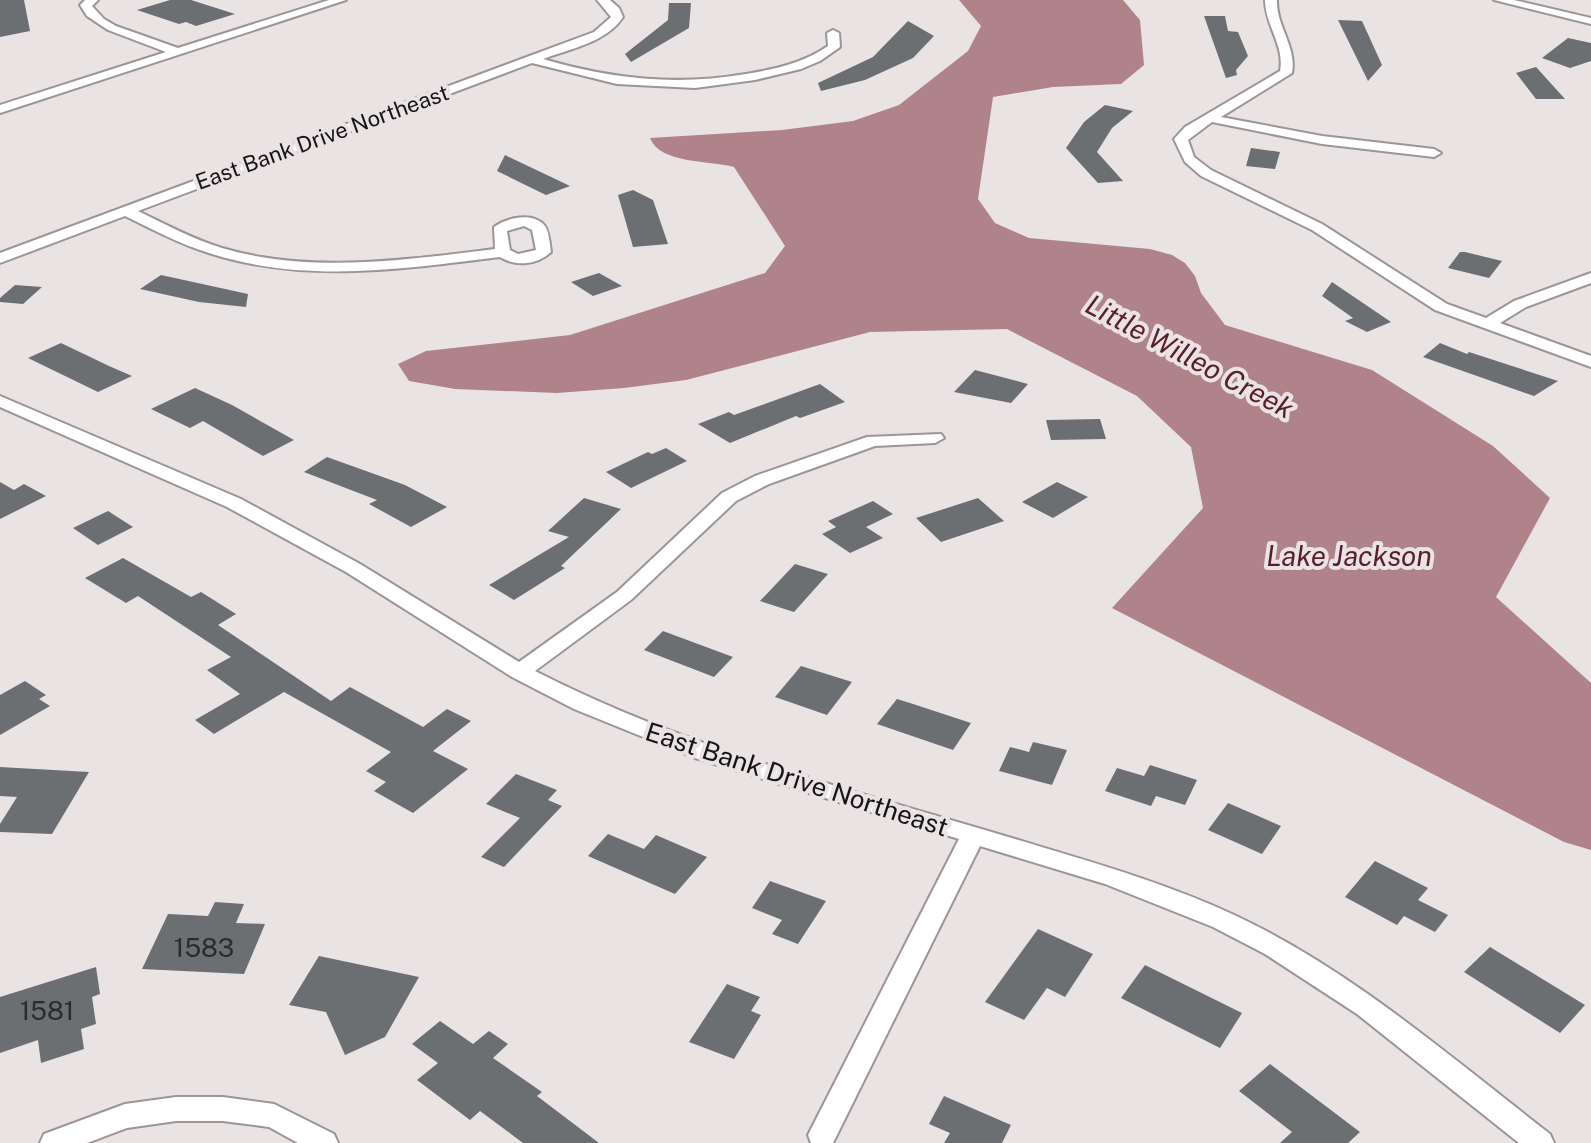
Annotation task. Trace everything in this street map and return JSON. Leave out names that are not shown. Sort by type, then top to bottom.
[{"type":"street","points":[[92,0],[86,5],[88,14],[102,24],[178,52]]},
{"type":"street","points":[[0,109],[340,0]]},
{"type":"street","name":"East Bank Drive Northeast","points":[[0,258],[598,34],[612,25],[617,17],[615,10],[603,0]]},
{"type":"street","points":[[1271,0],[1273,17],[1288,58],[1286,73],[1190,130],[1181,139],[1183,151],[1190,162],[1206,173],[1317,227],[1441,307],[1591,362]]},
{"type":"street","points":[[1500,0],[1591,21]]},
{"type":"street","points":[[532,59],[608,81],[641,86],[686,86],[740,79],[810,63],[834,47],[833,33]]},
{"type":"street","points":[[1211,118],[1298,139],[1434,153]]},
{"type":"street","points":[[125,211],[203,247],[274,264],[361,267],[503,252]]},
{"type":"street","points":[[1485,325],[1520,304],[1591,278]]},
{"type":"street","name":"East Bank Drive Northeast","points":[[0,401],[201,488],[279,527],[353,568],[520,672],[582,704],[703,753],[1158,894],[1274,947],[1366,1007],[1540,1143]]},
{"type":"street","points":[[520,672],[624,596],[729,497],[762,480],[873,441],[935,438]]},
{"type":"street","points":[[822,1135],[973,835]]},
{"type":"street","points":[[54,1143],[125,1116],[207,1109],[274,1116],[324,1143]]},
{"type":"water","name":"Lake Jackson","points":[[959,0],[1123,0],[1140,20],[1144,65],[1121,84],[1053,87],[993,97],[978,199],[995,223],[1029,238],[1150,249],[1172,255],[1185,263],[1195,276],[1201,293],[1225,325],[1372,370],[1493,446],[1550,498],[1496,597],[1591,683],[1591,850],[1564,842],[1112,608],[1203,508],[1191,447],[1137,396],[1007,329],[870,332],[686,380],[624,388],[557,393],[455,389],[409,381],[398,364],[426,351],[570,335],[765,273],[785,246],[734,167],[674,157],[655,146],[650,138],[782,130],[853,121],[899,105],[968,51],[981,26]]},
{"type":"building","points":[[0,0],[24,0],[30,31],[0,37]]},
{"type":"building","points":[[170,0],[191,0],[235,14],[196,26],[186,22],[179,24],[137,10]]},
{"type":"building","points":[[669,3],[691,3],[689,28],[631,62],[625,54],[668,20]]},
{"type":"building","points":[[1204,16],[1225,16],[1228,31],[1238,32],[1248,56],[1236,70],[1237,75],[1226,78]]},
{"type":"building","points":[[1338,20],[1362,21],[1382,65],[1368,81]]},
{"type":"building","points":[[908,21],[934,36],[913,58],[865,80],[821,91],[818,83],[873,57]]},
{"type":"building","points":[[1568,38],[1591,43],[1591,61],[1570,68],[1542,58]]},
{"type":"building","points":[[1536,67],[1565,99],[1536,99],[1516,73]]},
{"type":"building","points":[[1105,105],[1133,111],[1112,128],[1097,152],[1123,181],[1098,183],[1066,148],[1084,122]]},
{"type":"building","points":[[1251,148],[1280,152],[1275,169],[1246,166]]},
{"type":"building","points":[[505,155],[570,186],[546,195],[497,171]]},
{"type":"building","points":[[633,190],[653,200],[668,244],[633,247],[618,195]]},
{"type":"building","points":[[1460,252],[1502,261],[1489,278],[1448,268]]},
{"type":"building","points":[[599,273],[622,286],[593,296],[571,282]]},
{"type":"building","points":[[161,275],[248,294],[246,307],[199,302],[140,289]]},
{"type":"building","points":[[1332,282],[1391,322],[1367,332],[1345,321],[1353,318],[1322,296]]},
{"type":"building","points":[[15,285],[42,287],[23,304],[0,302],[0,298]]},
{"type":"building","points":[[61,343],[132,376],[98,392],[28,358]]},
{"type":"building","points":[[1440,343],[1558,381],[1534,396],[1423,357]]},
{"type":"building","points":[[975,370],[1028,384],[1011,403],[954,392]]},
{"type":"building","points":[[820,384],[845,402],[800,418],[796,416],[730,443],[698,424],[729,412],[734,415]]},
{"type":"building","points":[[195,388],[294,440],[263,456],[203,421],[190,428],[151,409]]},
{"type":"building","points":[[1100,419],[1106,439],[1051,440],[1046,420]]},
{"type":"building","points":[[666,448],[687,461],[631,488],[606,472],[648,452],[652,454]]},
{"type":"building","points":[[327,457],[405,485],[447,507],[411,527],[369,504],[377,500],[304,472]]},
{"type":"building","points":[[0,482],[14,490],[24,484],[46,496],[0,519]]},
{"type":"building","points":[[1057,482],[1088,497],[1053,518],[1022,502]]},
{"type":"building","points":[[584,498],[621,509],[561,566],[565,568],[514,600],[489,585],[569,537],[548,531]]},
{"type":"building","points":[[978,498],[1004,521],[941,542],[916,518]]},
{"type":"building","points":[[873,501],[893,514],[866,527],[883,538],[850,553],[822,534],[836,527],[828,521]]},
{"type":"building","points":[[108,511],[133,527],[98,545],[73,528]]},
{"type":"building","points":[[123,558],[191,597],[201,592],[236,614],[218,625],[331,701],[350,687],[423,727],[447,709],[471,721],[433,751],[468,769],[413,813],[374,791],[386,782],[366,771],[391,752],[284,692],[214,734],[195,720],[240,694],[207,670],[231,657],[138,596],[126,603],[85,578]]},
{"type":"building","points":[[795,564],[828,574],[794,612],[760,601]]},
{"type":"building","points":[[663,631],[733,657],[714,677],[644,650]]},
{"type":"building","points":[[801,666],[852,682],[827,715],[775,697]]},
{"type":"building","points":[[25,681],[46,695],[39,699],[50,706],[0,735],[0,695]]},
{"type":"building","points":[[897,699],[971,723],[953,750],[877,724]]},
{"type":"building","points":[[1033,742],[1067,750],[1052,785],[999,771],[1010,747],[1029,752]]},
{"type":"building","points":[[1150,765],[1197,780],[1185,805],[1156,796],[1151,806],[1105,791],[1117,768],[1144,776]]},
{"type":"building","points":[[0,767],[89,772],[52,834],[0,832],[0,824],[17,797],[0,796]]},
{"type":"building","points":[[516,774],[557,790],[548,800],[562,806],[504,867],[481,857],[520,818],[486,804]]},
{"type":"building","points":[[1228,803],[1281,826],[1262,854],[1208,830]]},
{"type":"building","points":[[608,834],[644,849],[656,835],[707,857],[675,894],[588,856]]},
{"type":"building","points":[[1375,861],[1428,888],[1418,900],[1448,915],[1435,932],[1404,916],[1397,925],[1345,897]]},
{"type":"building","points":[[770,881],[826,901],[798,944],[772,934],[782,920],[752,908]]},
{"type":"building","points":[[215,902],[244,904],[236,923],[265,924],[244,974],[142,969],[168,914],[208,916]]},
{"type":"building","points":[[1038,929],[1093,954],[1065,997],[1047,988],[1024,1020],[985,1002]]},
{"type":"building","points":[[1490,947],[1585,1005],[1560,1033],[1464,972]]},
{"type":"building","points":[[319,956],[419,977],[385,1037],[345,1055],[326,1012],[289,1005]]},
{"type":"building","points":[[1145,965],[1242,1013],[1220,1048],[1121,998]]},
{"type":"building","points":[[96,967],[100,994],[92,997],[96,1024],[81,1029],[84,1049],[41,1063],[38,1040],[0,1053],[0,997]]},
{"type":"building","points":[[727,984],[760,997],[751,1011],[761,1015],[734,1059],[689,1042]]},
{"type":"building","points":[[440,1021],[473,1044],[489,1031],[508,1044],[493,1058],[542,1092],[537,1096],[599,1143],[523,1143],[480,1111],[470,1120],[417,1080],[438,1063],[412,1044]]},
{"type":"building","points":[[1270,1064],[1360,1132],[1348,1143],[1280,1143],[1292,1132],[1239,1091]]},
{"type":"building","points":[[944,1096],[1011,1125],[1002,1143],[944,1143],[950,1133],[929,1124]]},
{"type":"water label","name":"Little Willeo Creek","points":[[1190,356]]}]
